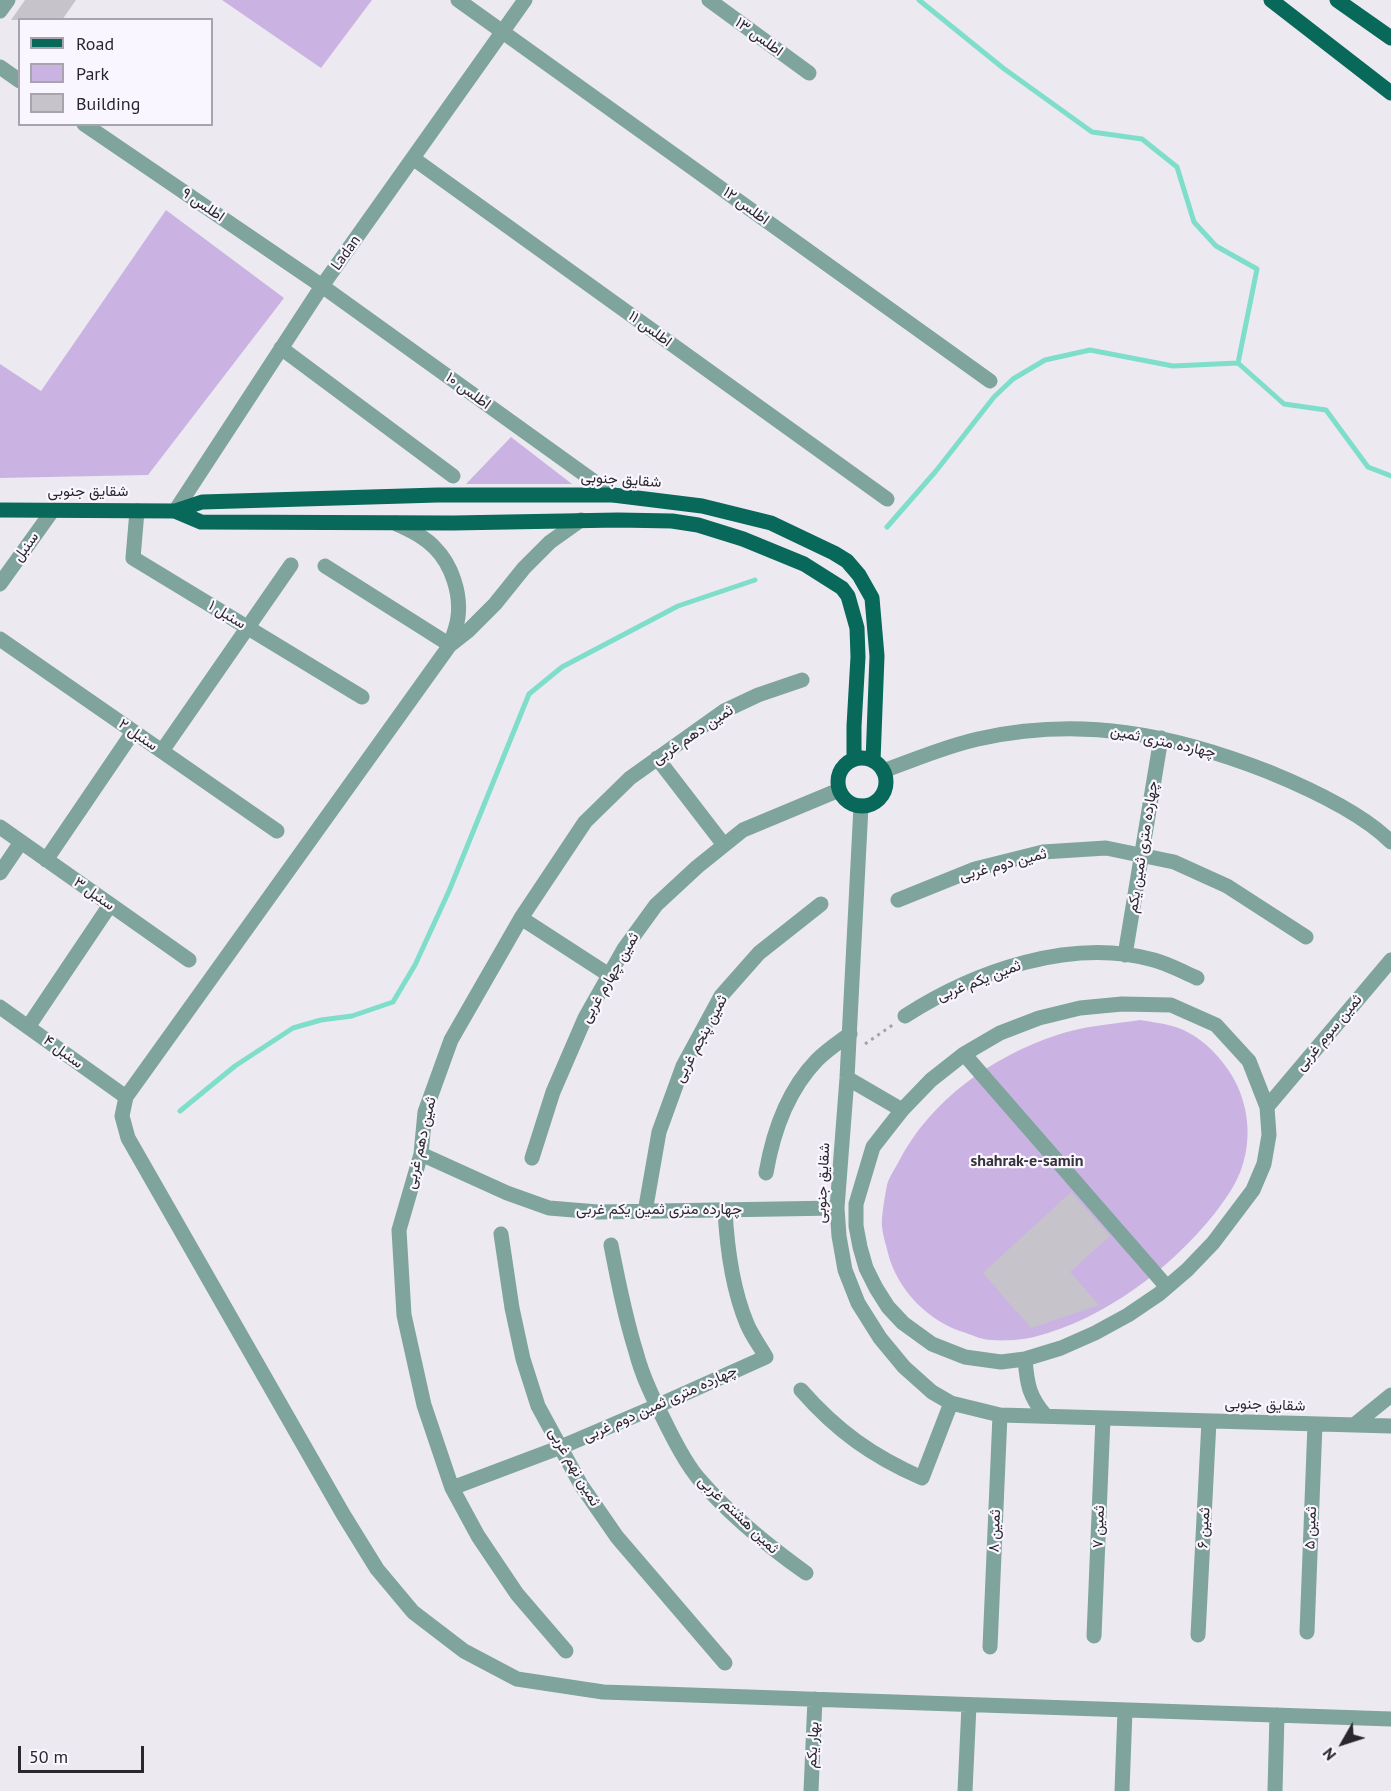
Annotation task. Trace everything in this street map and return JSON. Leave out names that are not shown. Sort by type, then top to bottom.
[{"type":"main road","points":[[1272,0],[1391,93]]},
{"type":"main road","points":[[1337,0],[1391,38]]},
{"type":"main road","name":"شقایق جنوبی","points":[[0,510],[175,511],[202,502],[438,495],[613,495],[702,506],[771,523],[847,561],[859,575],[872,598],[877,656],[878,766]]},
{"type":"main road","name":"شقایق جنوبی","points":[[175,511],[201,522],[672,521],[698,525],[743,539],[804,564],[842,588],[848,596],[856,628],[858,657],[854,759]]},
{"type":"main road","points":[[864,758],[878,766],[886,783],[881,796],[870,804],[861,806],[848,801],[839,790],[838,781],[840,771],[846,764],[854,759],[864,758]]},
{"type":"street","points":[[0,11],[8,0]]},
{"type":"street","name":"اطلس ۱۲","points":[[458,0],[990,381]]},
{"type":"street","name":"Ladan","points":[[175,511],[322,286],[525,0]]},
{"type":"street","name":"اطلس ۱۳","points":[[709,0],[809,73]]},
{"type":"street","points":[[0,67],[18,80]]},
{"type":"street","name":"اطلس ۹","points":[[87,126],[322,286]]},
{"type":"street","name":"اطلس ۱۱","points":[[414,159],[887,499]]},
{"type":"street","name":"اطلس ۱۰","points":[[322,286],[613,495]]},
{"type":"street","points":[[281,348],[453,476]]},
{"type":"street","name":"سنبل","points":[[0,584],[53,510]]},
{"type":"street","name":"سنبل ۱","points":[[137,511],[133,558],[362,697]]},
{"type":"street","points":[[581,520],[550,542],[524,568],[495,604],[450,645],[126,1097],[122,1116],[128,1138],[343,1514],[377,1569],[413,1612],[464,1651],[518,1679],[603,1692],[1391,1719]]},
{"type":"street","points":[[395,523],[418,534],[435,548],[449,567],[457,594],[458,618],[450,645]]},
{"type":"street","points":[[162,751],[291,565]]},
{"type":"street","points":[[325,566],[450,645]]},
{"type":"street","name":"سنبل ۲","points":[[0,639],[277,831]]},
{"type":"street","name":"ثمین دهم غربی","points":[[566,1651],[517,1594],[478,1536],[453,1488],[424,1405],[404,1315],[399,1230],[421,1154],[425,1112],[452,1040],[521,918],[585,822],[630,778],[724,711],[758,695],[802,680]]},
{"type":"street","name":"چهارده متری ثمین","points":[[878,766],[978,739],[1020,731],[1061,728],[1109,729],[1161,738],[1226,755],[1304,786],[1377,828],[1391,842]]},
{"type":"street","points":[[46,860],[133,732]]},
{"type":"street","name":"چهارده متری ثمین یکم","points":[[1125,955],[1161,738]]},
{"type":"street","points":[[657,758],[724,845]]},
{"type":"street","name":"ثمین چهارم غربی","points":[[532,1158],[553,1092],[585,1018],[624,949],[656,905],[697,867],[743,830],[839,790]]},
{"type":"street","name":"شقایق جنوبی","points":[[861,806],[848,1078],[837,1208],[838,1236],[845,1270],[858,1303],[880,1338],[904,1366],[932,1392],[951,1403],[1000,1416],[1391,1426]]},
{"type":"street","name":"سنبل ۳","points":[[0,827],[189,960]]},
{"type":"street","points":[[0,873],[21,842]]},
{"type":"street","name":"ثمین دوم غربی","points":[[898,900],[975,869],[1043,852],[1106,848],[1174,862],[1227,886],[1306,937]]},
{"type":"street","name":"ثمین پنجم غربی","points":[[645,1212],[659,1132],[683,1066],[721,996],[759,953],[821,903]]},
{"type":"street","points":[[28,1027],[110,905]]},
{"type":"street","points":[[521,918],[609,975]]},
{"type":"street","name":"ثمین یکم غربی","points":[[905,1016],[934,998],[1015,964],[1089,952],[1155,960],[1197,978]]},
{"type":"street","name":"ثمین سوم غربی","points":[[1267,1107],[1391,960]]},
{"type":"street","points":[[1122,1004],[1171,1005],[1216,1025],[1250,1061],[1267,1107],[1269,1135],[1264,1164],[1253,1190],[1213,1243],[1167,1287],[1128,1315],[1061,1348],[1025,1359],[1001,1362],[965,1357],[932,1344],[903,1323],[888,1307],[866,1268],[856,1226],[856,1203],[873,1147],[902,1110],[931,1080],[964,1054],[1000,1034],[1039,1018],[1122,1004]]},
{"type":"street","name":"سنبل ۴","points":[[0,1007],[126,1097]]},
{"type":"street","points":[[766,1173],[779,1121],[794,1090],[817,1059],[850,1034]]},
{"type":"street","points":[[964,1054],[1167,1287]]},
{"type":"street","points":[[848,1078],[902,1110]]},
{"type":"street","name":"چهارده متری ثمین یکم غربی","points":[[421,1154],[507,1193],[549,1208],[598,1212],[837,1208]]},
{"type":"street","name":"چهارده متری ثمین دوم غربی","points":[[453,1488],[561,1447],[766,1357],[747,1324],[735,1286],[728,1251],[725,1210]]},
{"type":"street","name":"ثمین نهم غربی","points":[[501,1234],[512,1308],[523,1359],[538,1406],[581,1485],[617,1537],[725,1662]]},
{"type":"street","name":"ثمین هشتم غربی","points":[[611,1245],[636,1354],[657,1406],[675,1442],[698,1478],[771,1548],[806,1573]]},
{"type":"street","points":[[1025,1359],[1026,1381],[1033,1402],[1046,1416]]},
{"type":"street","points":[[801,1390],[822,1414],[843,1432],[887,1461],[922,1478],[951,1403]]},
{"type":"street","points":[[1354,1425],[1391,1395]]},
{"type":"street","name":"ثمین ۸","points":[[990,1647],[1000,1416]]},
{"type":"street","name":"ثمین ۷","points":[[1094,1636],[1103,1418]]},
{"type":"street","name":"ثمین ۶","points":[[1198,1635],[1209,1421]]},
{"type":"street","name":"ثمین ۵","points":[[1307,1632],[1315,1424]]},
{"type":"street","name":"بهار یکم","points":[[811,1791],[815,1699]]},
{"type":"street","points":[[965,1791],[969,1705]]},
{"type":"street","points":[[1122,1791],[1125,1710]]},
{"type":"street","points":[[1275,1791],[1277,1715]]},
{"type":"path","points":[[849,1055],[905,1016]]},
{"type":"green space","points":[[222,0],[372,0],[321,68]]},
{"type":"green space","points":[[166,210],[284,298],[148,475],[0,478],[0,364],[41,391]]},
{"type":"green space","points":[[511,437],[572,484],[466,484]]},
{"type":"green space","points":[[1140,1020],[1172,1026],[1202,1041],[1219,1057],[1237,1085],[1244,1105],[1248,1136],[1240,1173],[1227,1197],[1197,1234],[1157,1272],[1111,1305],[1060,1329],[1024,1339],[988,1340],[953,1328],[928,1313],[907,1292],[899,1280],[892,1267],[882,1230],[888,1182],[912,1139],[928,1119],[965,1083],[1009,1055],[1067,1032]]},
{"type":"building","points":[[25,0],[76,0],[63,18],[11,20]]},
{"type":"building","points":[[1071,1192],[1110,1236],[1070,1272],[1099,1305],[1031,1328],[983,1273]]},
{"type":"waterway","points":[[919,0],[1003,68],[1092,132],[1142,139],[1177,167],[1194,222],[1216,246],[1257,269],[1238,363],[1284,404],[1326,410],[1368,467],[1391,476]]},
{"type":"waterway","points":[[887,527],[936,471],[994,397],[1013,379],[1045,360],[1090,350],[1173,366],[1238,363]]},
{"type":"waterway","points":[[180,1111],[235,1066],[293,1028],[321,1020],[352,1016],[393,1002],[415,965],[449,891],[529,694],[562,667],[678,606],[755,580]]},
{"type":"district","name":"shahrak-e-samin","points":[[1027,1161]]}]
